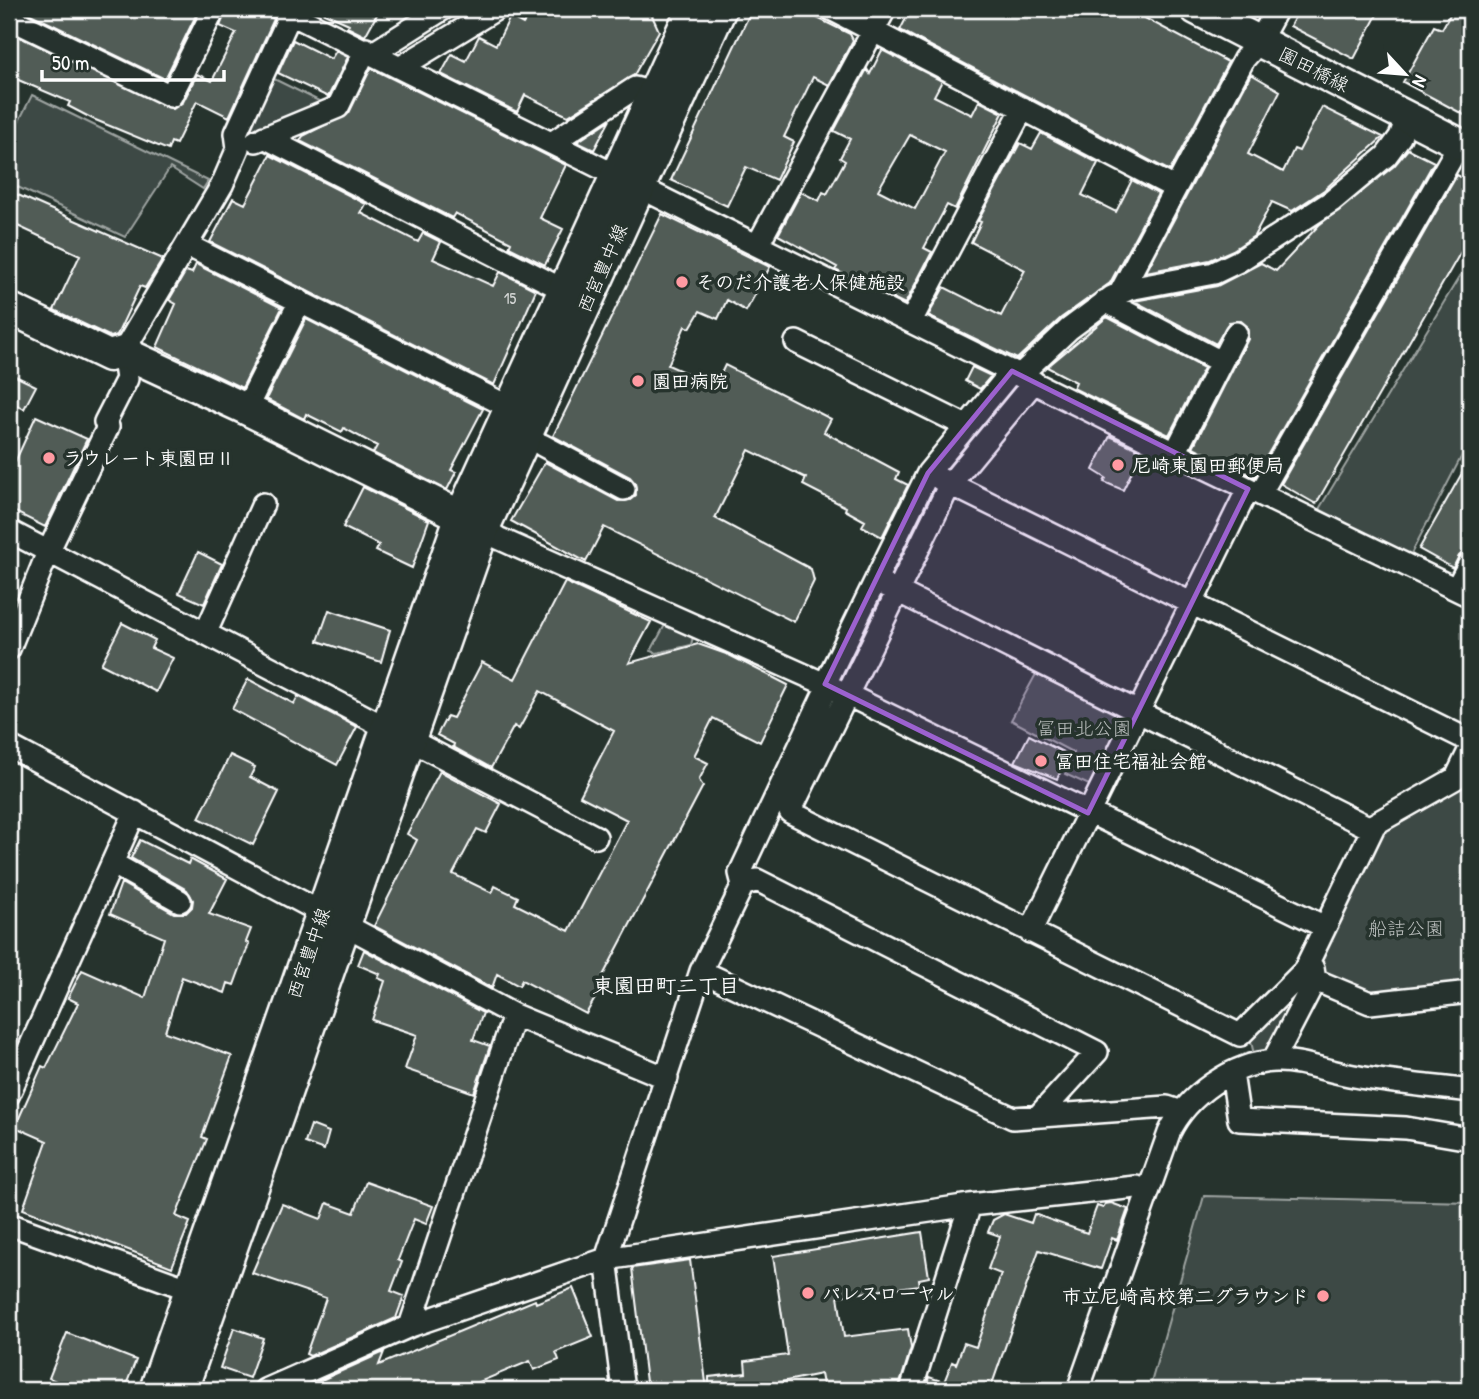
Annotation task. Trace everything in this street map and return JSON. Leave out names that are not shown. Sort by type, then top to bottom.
[{"type":"main road","name":"西宮豊中線","points":[[472,522],[627,179],[653,93],[692,9]]},
{"type":"main road","name":"西宮豊中線","points":[[182,1390],[334,919],[472,522],[509,407],[562,289],[627,179],[721,9]]},
{"type":"main road","name":"園田橋線","points":[[1196,9],[1465,146]]},
{"type":"main road","points":[[9,308],[109,356],[123,352],[246,409],[472,522]]},
{"type":"main road","name":"西宮豊中線","points":[[155,1390],[334,919]]},
{"type":"street","points":[[9,18],[172,96],[214,9]]},
{"type":"street","points":[[237,148],[338,107],[370,51],[443,9]]},
{"type":"street","points":[[401,66],[495,9]]},
{"type":"street","points":[[831,9],[1175,188]]},
{"type":"street","points":[[758,244],[885,9]]},
{"type":"street","points":[[781,808],[824,694],[825,684],[928,473],[966,426],[1069,329],[1112,297],[1175,188],[1244,59],[1259,42],[1277,9]]},
{"type":"street","points":[[9,649],[48,551],[108,427],[105,422],[127,379],[123,352],[222,185],[237,148],[236,133],[285,10],[1175,453],[1463,592],[1470,563]]},
{"type":"street","points":[[553,142],[635,88],[653,93]]},
{"type":"street","points":[[911,321],[1023,108]]},
{"type":"street","points":[[1112,297],[1192,279],[1247,256],[1332,201],[1373,169],[1400,137],[1408,116]]},
{"type":"street","points":[[264,137],[562,289]]},
{"type":"street","points":[[1030,932],[1191,603],[1254,491],[1465,146]]},
{"type":"street","points":[[187,244],[509,407]]},
{"type":"street","points":[[1112,297],[1221,362]]},
{"type":"street","points":[[246,409],[300,300]]},
{"type":"street","points":[[1175,453],[1236,333]]},
{"type":"street","points":[[796,342],[966,426]]},
{"type":"street","points":[[623,1390],[606,1259],[701,971],[743,885],[740,873],[847,695],[950,484],[1022,376]]},
{"type":"street","points":[[542,444],[624,489]]},
{"type":"street","points":[[928,473],[1470,741]]},
{"type":"street","points":[[206,632],[262,505]]},
{"type":"street","points":[[472,522],[498,538],[825,684],[1325,928]]},
{"type":"street","points":[[9,531],[596,837]]},
{"type":"street","points":[[874,580],[1372,829]]},
{"type":"street","points":[[9,746],[514,1015],[667,1078]]},
{"type":"street","points":[[781,808],[1240,1035],[1304,971],[1375,824],[1456,778],[1470,750]]},
{"type":"street","points":[[9,1094],[135,812]]},
{"type":"street","points":[[112,863],[180,901]]},
{"type":"street","points":[[743,885],[757,880],[1097,1052],[1039,1115]]},
{"type":"street","points":[[1273,1061],[1315,980],[1311,956]]},
{"type":"street","points":[[701,971],[1013,1118],[1167,1107],[1182,1112]]},
{"type":"street","points":[[1315,980],[1370,1003],[1470,992]]},
{"type":"street","points":[[410,1326],[514,1015]]},
{"type":"street","points":[[1078,1390],[1169,1133],[1182,1112],[1210,1086],[1232,1073],[1273,1061],[1355,1076],[1470,1091]]},
{"type":"street","points":[[1232,1073],[1238,1120],[1406,1128],[1470,1139]]},
{"type":"street","points":[[265,1390],[410,1326],[606,1259],[970,1205],[1136,1187],[1148,1190]]},
{"type":"street","points":[[911,1390],[970,1205]]},
{"type":"street","points":[[9,1224],[191,1290]]},
{"type":"highlighted area","points":[[1012,371],[1248,489],[1088,813],[825,684],[928,473]]},
{"type":"green space","points":[[268,76],[323,103],[241,139]]},
{"type":"green space","points":[[32,95],[208,181],[203,189],[170,168],[125,237],[9,183],[9,141]]},
{"type":"green space","points":[[1470,259],[1470,440],[1410,556],[1319,509]]},
{"type":"green space","points":[[666,623],[693,637],[691,645],[657,653],[651,651]]},
{"type":"green space","name":"冨田北公園","points":[[1036,674],[1119,715],[1120,726],[1089,785],[1065,774],[1074,753],[1011,720]]},
{"type":"green space","name":"船詰公園","points":[[1470,782],[1470,983],[1371,998],[1325,978],[1320,962],[1383,829]]},
{"type":"green space","points":[[1303,979],[1269,1056],[1255,1059],[1250,1037]]},
{"type":"green space","name":"市立尼崎高校第二グラウンド","points":[[1204,1196],[1470,1202],[1470,1390],[1149,1390]]},
{"type":"building","points":[[20,9],[199,9],[165,79]]},
{"type":"building","points":[[227,9],[257,9],[274,19],[229,117],[197,101],[176,144],[171,142],[168,150],[93,119],[68,106],[70,102],[9,76],[9,32],[173,109],[183,102],[197,74],[212,81],[236,33],[220,26]]},
{"type":"building","points":[[315,9],[380,9],[365,36],[347,27],[349,24]]},
{"type":"building","points":[[534,9],[649,9],[659,31],[634,75],[568,116],[525,95],[517,112],[441,74],[452,54],[466,61],[479,36],[496,45],[510,17],[523,24]]},
{"type":"building","points":[[752,9],[799,9],[850,34],[853,40],[829,85],[813,77],[784,137],[794,142],[776,180],[746,167],[727,206],[671,180]]},
{"type":"building","points":[[911,9],[1128,9],[1228,62],[1170,171],[900,30]]},
{"type":"building","points":[[1299,9],[1380,9],[1354,59],[1290,26]]},
{"type":"building","points":[[1453,9],[1470,9],[1470,118],[1403,82],[1434,26],[1442,29]]},
{"type":"building","points":[[293,40],[331,59],[336,51],[348,57],[328,97],[278,73]]},
{"type":"building","points":[[882,50],[942,81],[934,96],[972,115],[979,101],[1003,113],[955,209],[947,205],[924,248],[932,252],[905,304],[835,270],[837,267],[778,235],[801,192],[819,201],[823,192],[827,194],[845,161],[840,158],[850,139],[834,131],[867,69],[870,74]],"holes":[[[910,135],[945,152],[915,209],[878,190]]]},
{"type":"building","points":[[371,68],[566,165],[540,218],[563,229],[545,265],[509,247],[511,242],[455,213],[452,218],[300,141],[303,136],[349,113]]},
{"type":"building","points":[[1251,74],[1280,91],[1248,154],[1283,172],[1294,149],[1299,151],[1322,107],[1383,137],[1324,190],[1292,211],[1272,202],[1254,236],[1233,250],[1210,260],[1146,272]]},
{"type":"building","points":[[610,120],[594,150],[577,142]]},
{"type":"building","points":[[1041,133],[1098,163],[1082,195],[1116,212],[1132,180],[1158,194],[1110,283],[1061,318],[1017,359],[928,316],[944,287],[1001,316],[1025,270],[971,242],[981,222],[978,221],[1020,143],[1032,149]]},
{"type":"building","points":[[1408,149],[1434,162],[1255,477],[1193,447],[1248,339],[1247,326],[1241,321],[1229,322],[1216,344],[1134,301],[1217,286],[1261,263],[1276,271],[1319,225],[1394,166]]},
{"type":"building","points":[[270,155],[366,204],[361,213],[418,242],[423,233],[441,242],[433,259],[493,286],[500,272],[536,290],[494,385],[210,242],[233,198],[245,204]]},
{"type":"building","points":[[1457,175],[1470,182],[1470,236],[1316,504],[1281,484]]},
{"type":"building","points":[[9,191],[163,259],[145,288],[140,286],[117,335],[111,337],[54,310],[80,255],[9,222]]},
{"type":"building","points":[[662,214],[770,267],[746,311],[727,300],[718,319],[700,311],[690,328],[685,326],[668,365],[715,386],[725,365],[831,419],[824,432],[899,472],[896,479],[908,485],[882,537],[862,526],[865,521],[845,510],[846,507],[803,485],[806,478],[749,450],[715,518],[811,569],[814,581],[794,622],[604,527],[586,562],[511,521],[545,462],[618,501],[630,500],[636,495],[635,483],[630,477],[553,436]]},
{"type":"building","points":[[196,264],[282,308],[242,388],[157,347],[176,304],[169,300],[186,271],[192,273]]},
{"type":"building","points":[[1107,317],[1204,368],[1169,435],[1073,388],[1076,382],[1047,367]]},
{"type":"building","points":[[306,319],[483,409],[451,470],[456,472],[447,490],[373,453],[377,446],[344,428],[342,432],[306,414],[304,419],[266,399]]},
{"type":"building","points":[[972,367],[991,376],[980,389],[965,381]]},
{"type":"building","points":[[9,373],[36,386],[24,409],[9,401]]},
{"type":"building","name":"ラウレート東園田Ⅱ","points":[[36,416],[87,439],[45,527],[9,509],[9,475]]},
{"type":"building","points":[[1110,436],[1142,451],[1123,490],[1104,482],[1106,478],[1093,470]]},
{"type":"building","points":[[1470,459],[1470,547],[1459,556],[1453,568],[1419,549]]},
{"type":"building","points":[[363,487],[429,520],[412,568],[376,551],[379,545],[343,527]]},
{"type":"building","points":[[198,552],[222,564],[204,604],[179,593]]},
{"type":"building","points":[[565,582],[651,622],[629,663],[698,644],[729,655],[788,685],[760,742],[713,718],[694,756],[708,763],[699,780],[703,786],[597,987],[597,995],[586,1014],[522,980],[519,986],[497,974],[492,988],[374,926],[417,840],[407,834],[440,771],[501,804],[486,833],[477,829],[453,874],[492,893],[495,886],[518,897],[515,904],[569,931],[627,820],[580,796],[614,731],[540,691],[519,729],[514,726],[491,768],[437,735],[447,716],[453,718],[482,662],[515,679]]},
{"type":"building","points":[[329,610],[390,630],[381,662],[318,641]]},
{"type":"building","points":[[122,623],[155,640],[151,648],[173,658],[156,692],[101,664]]},
{"type":"building","points":[[248,679],[294,704],[298,696],[357,727],[337,765],[232,709]]},
{"type":"building","name":"冨田住宅福祉会館","points":[[1029,735],[1069,755],[1057,779],[1015,762]]},
{"type":"building","points":[[230,755],[255,767],[250,777],[279,792],[253,845],[199,818]]},
{"type":"building","points":[[140,840],[188,864],[190,859],[227,879],[209,914],[251,929],[246,942],[249,944],[234,985],[228,983],[225,993],[182,977],[165,1032],[232,1056],[202,1137],[207,1139],[176,1216],[190,1222],[172,1267],[23,1209],[47,1141],[15,1127],[42,1066],[46,1068],[78,1003],[68,998],[82,970],[145,998],[164,938],[110,914],[121,883],[174,913],[186,913],[192,907],[193,900],[187,890],[131,858]]},
{"type":"building","points":[[364,950],[483,1013],[473,1040],[490,1046],[474,1093],[405,1069],[417,1035],[372,1020],[385,981],[378,978],[380,974],[358,965]]},
{"type":"building","points":[[311,1125],[329,1132],[324,1150],[305,1143]]},
{"type":"building","points":[[366,1182],[433,1206],[426,1224],[414,1219],[398,1260],[402,1262],[391,1291],[404,1296],[396,1318],[310,1356],[306,1354],[326,1298],[252,1273],[282,1204],[321,1219],[327,1203],[354,1213]]},
{"type":"building","points":[[1111,1203],[1128,1209],[1117,1240],[1112,1238],[1101,1269],[1039,1250],[990,1390],[925,1390],[929,1377],[944,1382],[952,1362],[956,1364],[964,1343],[976,1347],[1001,1274],[988,1269],[1000,1236],[988,1232],[993,1220],[1004,1214],[1031,1223],[1034,1214],[1087,1233],[1097,1206],[1103,1208],[1105,1204]]},
{"type":"building","points":[[922,1232],[929,1277],[919,1279],[920,1285],[838,1296],[844,1337],[908,1329],[911,1348],[898,1390],[824,1390],[821,1374],[781,1382],[782,1390],[709,1390],[709,1377],[746,1373],[745,1361],[788,1355],[773,1256]]},
{"type":"building","points":[[690,1260],[707,1390],[647,1390],[632,1268]]},
{"type":"building","points":[[573,1288],[593,1337],[556,1352],[559,1360],[534,1370],[530,1361],[460,1390],[299,1390],[384,1352],[379,1365],[535,1300],[536,1303]]},
{"type":"building","points":[[234,1328],[263,1338],[249,1378],[220,1368]]},
{"type":"building","points":[[67,1333],[136,1360],[124,1390],[53,1390],[56,1381],[49,1378]]},
{"type":"place","name":"そのだ介護老人保健施設","points":[[682,282]]},
{"type":"place","name":"園田病院","points":[[638,381]]},
{"type":"place","name":"ラウレート東園田Ⅱ","points":[[49,458]]},
{"type":"place","name":"尼崎東園田郵便局","points":[[1118,465]]},
{"type":"place","name":"冨田住宅福祉会館","points":[[1041,761]]},
{"type":"place","name":"パレスローヤル","points":[[808,1293]]},
{"type":"place","name":"市立尼崎高校第二グラウンド","points":[[1323,1296]]},
{"type":"district","name":"東園田町二丁目","points":[[666,985]]}]
